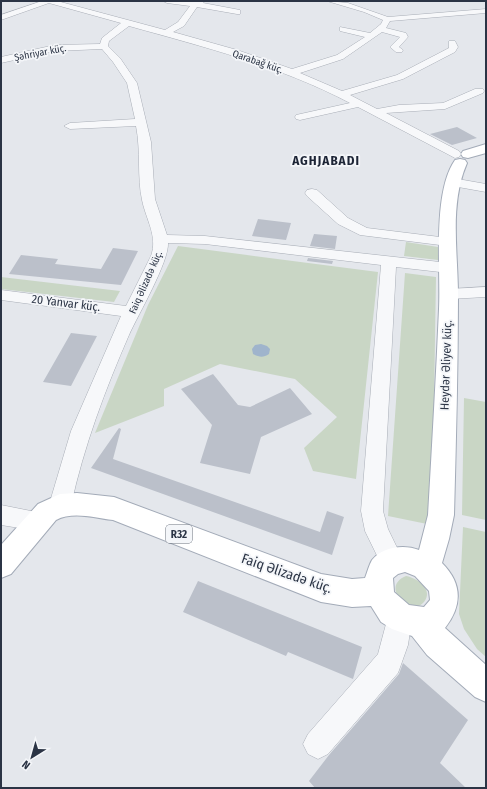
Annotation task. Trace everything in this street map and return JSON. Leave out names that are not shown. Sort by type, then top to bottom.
[{"type":"main road","points":[[461,157],[486,148]]},
{"type":"main road","name":"Heydər Əliyev küç.","points":[[427,566],[436,539],[441,515],[449,294],[448,242],[452,182],[454,171],[461,157]]},
{"type":"main road","name":"Faiq Əlizadə küç.","points":[[60,505],[77,504],[114,509],[321,588],[352,593],[378,591]]},
{"type":"main road","points":[[1,565],[38,521],[47,512],[60,505]]},
{"type":"main road","points":[[410,620],[431,620],[439,613],[443,605],[444,594],[441,584],[435,574],[427,566],[406,559],[392,562],[380,573],[378,591],[386,606],[410,620],[486,686]]},
{"type":"street","points":[[1,18],[49,1]]},
{"type":"street","name":"Qarabağ küç.","points":[[49,1],[253,58],[293,72],[342,94],[461,157]]},
{"type":"street","points":[[167,1],[198,3],[237,12]]},
{"type":"street","points":[[331,1],[353,3],[387,19],[486,11]]},
{"type":"street","points":[[166,33],[181,24],[198,3]]},
{"type":"street","points":[[293,72],[340,57],[381,29],[387,19]]},
{"type":"street","points":[[104,46],[105,40],[127,23]]},
{"type":"street","points":[[343,29],[372,36]]},
{"type":"street","points":[[381,29],[403,35],[404,37],[394,47],[399,50]]},
{"type":"street","name":"Şəhriyar küç.","points":[[1,60],[55,43],[104,46]]},
{"type":"street","points":[[342,94],[400,77],[452,50],[454,47],[452,43]]},
{"type":"street","name":"Faiq Əlizadə küç.","points":[[60,505],[66,474],[74,448],[132,312],[158,256],[161,239],[148,199],[145,142],[142,122],[132,83],[117,60],[104,46]]},
{"type":"street","points":[[376,112],[399,108],[445,106],[479,91]]},
{"type":"street","points":[[300,117],[360,104]]},
{"type":"street","points":[[70,126],[142,122]]},
{"type":"street","points":[[452,182],[486,188]]},
{"type":"street","points":[[312,193],[348,225],[356,229],[365,232],[448,242]]},
{"type":"street","points":[[161,239],[205,240],[449,268]]},
{"type":"street","points":[[389,261],[372,512],[377,531],[392,562]]},
{"type":"street","points":[[449,294],[482,294]]},
{"type":"street","name":"20 Yanvar küç.","points":[[1,296],[132,312]]},
{"type":"street","points":[[1,515],[38,521]]},
{"type":"street","points":[[318,744],[388,663],[395,646],[410,620]]},
{"type":"green space","points":[[406,242],[438,247],[438,260],[404,256]]},
{"type":"green space","points":[[178,246],[378,272],[356,479],[313,471],[304,448],[337,417],[295,379],[220,364],[164,389],[164,406],[95,433],[148,305]]},
{"type":"green space","points":[[405,273],[436,277],[432,525],[388,516]]},
{"type":"green space","points":[[1,277],[120,291],[114,302],[1,289]]},
{"type":"green space","points":[[464,398],[486,402],[486,520],[462,515]]},
{"type":"green space","points":[[463,527],[486,532],[486,657],[477,649],[464,629],[459,614]]},
{"type":"green space","points":[[406,576],[415,579],[426,589],[427,597],[424,602],[418,606],[405,604],[396,593],[398,581]]},
{"type":"water","points":[[261,344],[270,349],[269,354],[261,357],[253,354],[252,349],[255,345]]},
{"type":"building","points":[[457,127],[477,138],[452,145],[430,134]]},
{"type":"building","points":[[258,219],[291,223],[286,240],[252,236]]},
{"type":"building","points":[[314,234],[337,236],[335,249],[310,246]]},
{"type":"building","points":[[113,248],[138,251],[121,285],[9,274],[21,255],[58,259],[55,264],[101,269]]},
{"type":"building","points":[[308,258],[333,261],[332,264],[307,261]]},
{"type":"building","points":[[71,333],[97,336],[71,386],[43,382]]},
{"type":"building","points":[[213,374],[238,405],[250,407],[290,388],[312,414],[261,437],[250,474],[200,463],[212,425],[181,389]]},
{"type":"building","points":[[119,428],[121,429],[113,459],[320,532],[327,511],[344,517],[332,555],[91,468]]},
{"type":"building","points":[[198,581],[362,647],[353,679],[288,652],[286,656],[183,612]]},
{"type":"building","points":[[403,663],[468,720],[440,763],[466,788],[315,788],[309,781],[329,755],[399,674]]},
{"type":"district","name":"AGHJABADI","points":[[326,160]]}]
